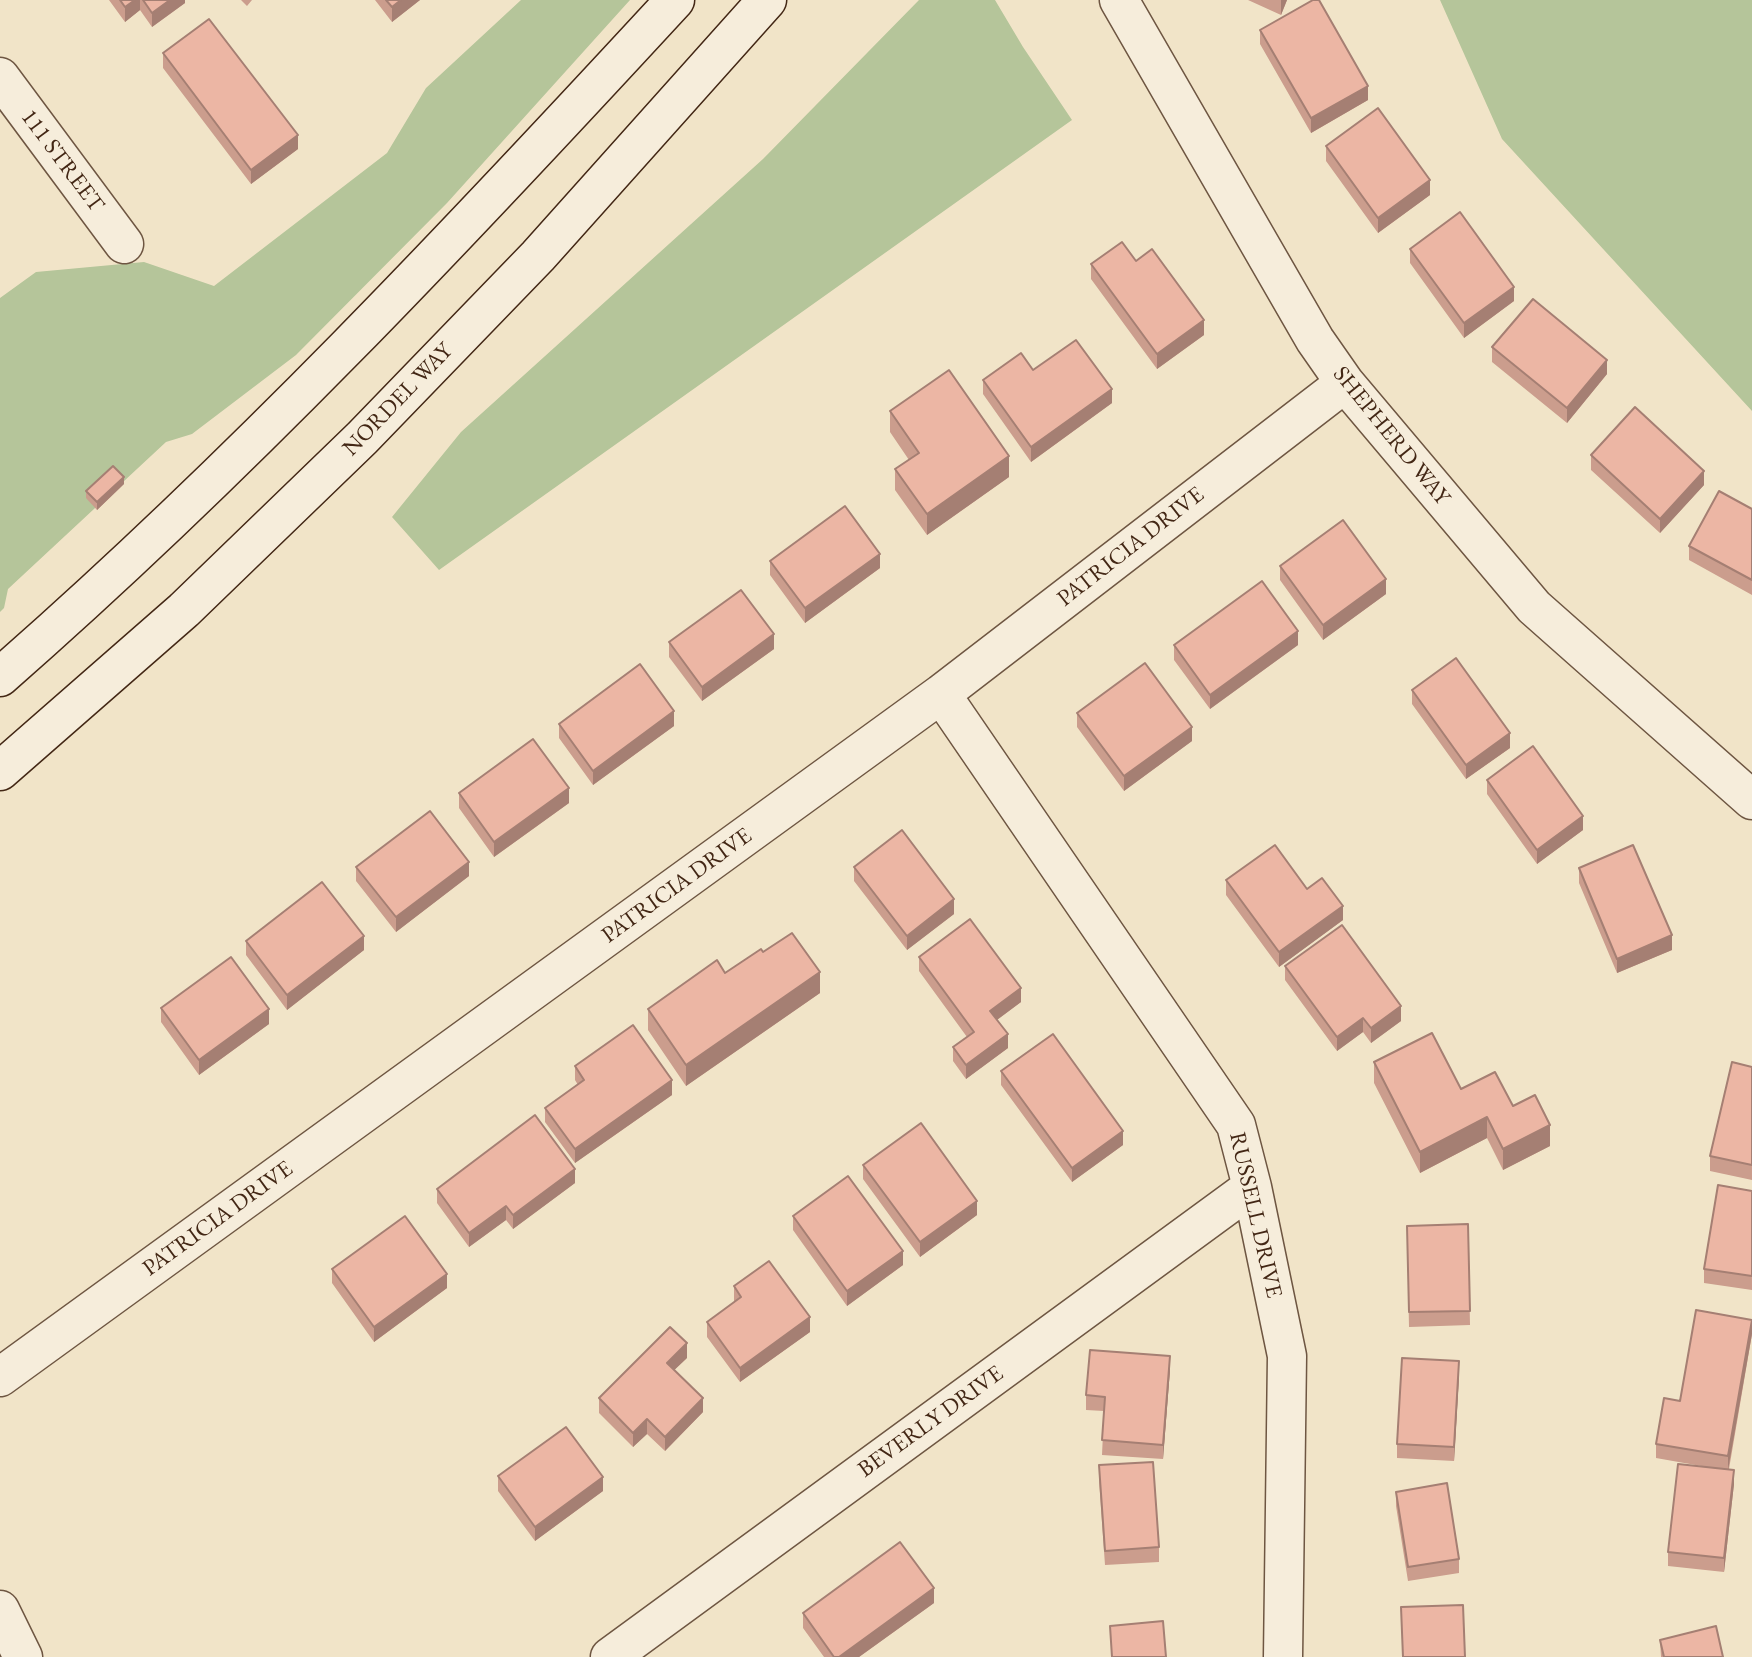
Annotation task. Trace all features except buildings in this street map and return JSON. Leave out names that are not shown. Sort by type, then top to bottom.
[{"type":"street","points":[[0,677],[103,586],[349,347],[675,0]]},
{"type":"street","name":"NORDEL WAY","points":[[0,771],[184,610],[362,438],[538,256],[766,0]]},
{"type":"street","name":"SHEPHERD WAY","points":[[1119,0],[1315,340],[1345,383],[1534,607],[1752,800]]},
{"type":"street","name":"111 STREET","points":[[0,77],[124,244]]},
{"type":"street","name":"PATRICIA DRIVE","points":[[0,1377],[942,694],[1345,383]]},
{"type":"street","name":"RUSSELL DRIVE","points":[[942,694],[1236,1125],[1252,1187],[1287,1356],[1283,1657]]},
{"type":"street","name":"BEVERLY DRIVE","points":[[610,1657],[1252,1187]]},
{"type":"street","points":[[0,1610],[23,1657]]},
{"type":"green space","points":[[521,0],[630,0],[447,203],[296,355],[192,434],[166,442],[8,589],[4,608],[0,612],[0,298],[36,272],[144,262],[214,286],[387,153],[426,88]]},
{"type":"green space","points":[[919,0],[995,0],[1072,120],[439,570],[392,517],[461,432],[763,159]]},
{"type":"green space","points":[[1440,0],[1752,0],[1752,411],[1502,139]]}]
